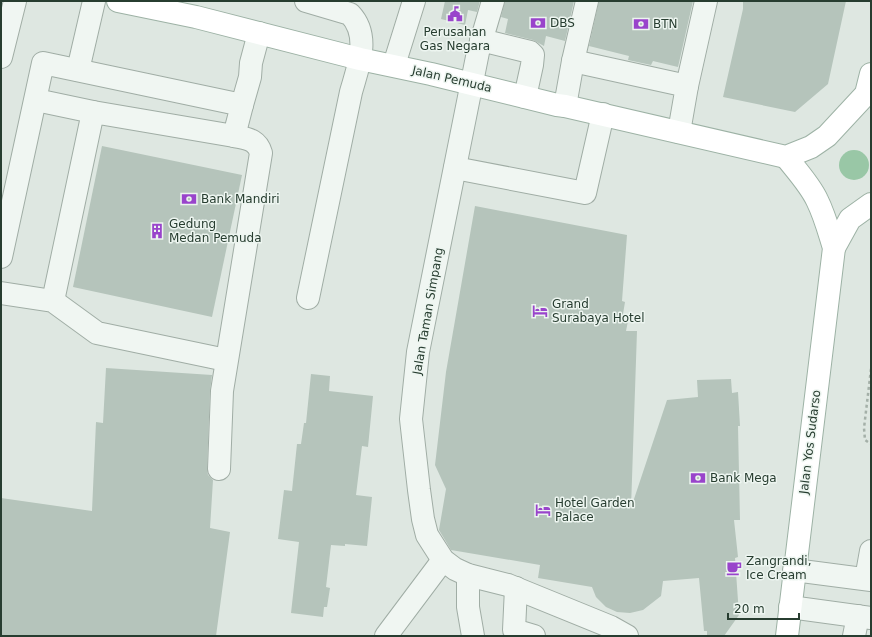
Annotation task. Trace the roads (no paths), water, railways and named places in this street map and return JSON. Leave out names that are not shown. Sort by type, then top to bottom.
[{"type":"main road","name":"Jalan Pemuda","points":[[118,1],[189,8],[261,34],[360,59],[394,65],[557,105],[603,114],[786,157]]},
{"type":"main road","points":[[834,248],[817,199],[786,157],[811,147],[827,136],[869,90]]},
{"type":"main road","points":[[834,248],[850,219],[871,204]]},
{"type":"main road","name":"Jalan Yos Sudarso","points":[[787,636],[834,248]]},
{"type":"street","points":[[1,57],[16,1]]},
{"type":"street","points":[[78,70],[94,1]]},
{"type":"street","points":[[306,1],[350,14],[355,19],[360,31],[360,59],[308,298]]},
{"type":"street","points":[[394,65],[414,1]]},
{"type":"street","name":"Jalan Taman Simpang","points":[[443,560],[427,534],[423,519],[411,419],[418,352],[481,40],[492,1]]},
{"type":"street","points":[[565,106],[573,61],[587,1]]},
{"type":"street","points":[[679,132],[687,86],[706,1]]},
{"type":"street","points":[[234,136],[250,77],[251,63],[261,34]]},
{"type":"street","points":[[481,40],[530,52],[533,55],[525,97]]},
{"type":"street","points":[[573,61],[687,86]]},
{"type":"street","points":[[1,257],[36,100],[42,63],[242,105]]},
{"type":"street","points":[[36,100],[93,112],[234,136],[255,142],[259,147],[261,153],[222,391],[219,469]]},
{"type":"street","points":[[53,301],[93,112]]},
{"type":"street","points":[[455,168],[585,193],[603,114]]},
{"type":"street","points":[[1,293],[53,301],[97,333],[226,360]]},
{"type":"street","points":[[794,570],[869,580],[871,551]]},
{"type":"street","points":[[386,636],[443,560],[455,569],[468,575],[516,588],[611,627],[627,636]]},
{"type":"street","points":[[468,575],[468,607],[472,636]]},
{"type":"street","points":[[516,588],[521,634]]},
{"type":"street","points":[[790,607],[861,623]]},
{"type":"place","name":"Perusahan Gas Negara","points":[[455,14]]},
{"type":"place","name":"DBS","points":[[538,23]]},
{"type":"place","name":"BTN","points":[[641,24]]},
{"type":"place","name":"Bank Mandiri","points":[[189,199]]},
{"type":"place","name":"Gedung Medan Pemuda","points":[[157,231]]},
{"type":"place","name":"Grand Surabaya Hotel","points":[[540,311]]},
{"type":"place","name":"Bank Mega","points":[[698,478]]},
{"type":"place","name":"Hotel Garden Palace","points":[[543,510]]},
{"type":"place","name":"Zangrandi, Ice Cream","points":[[734,568]]}]
